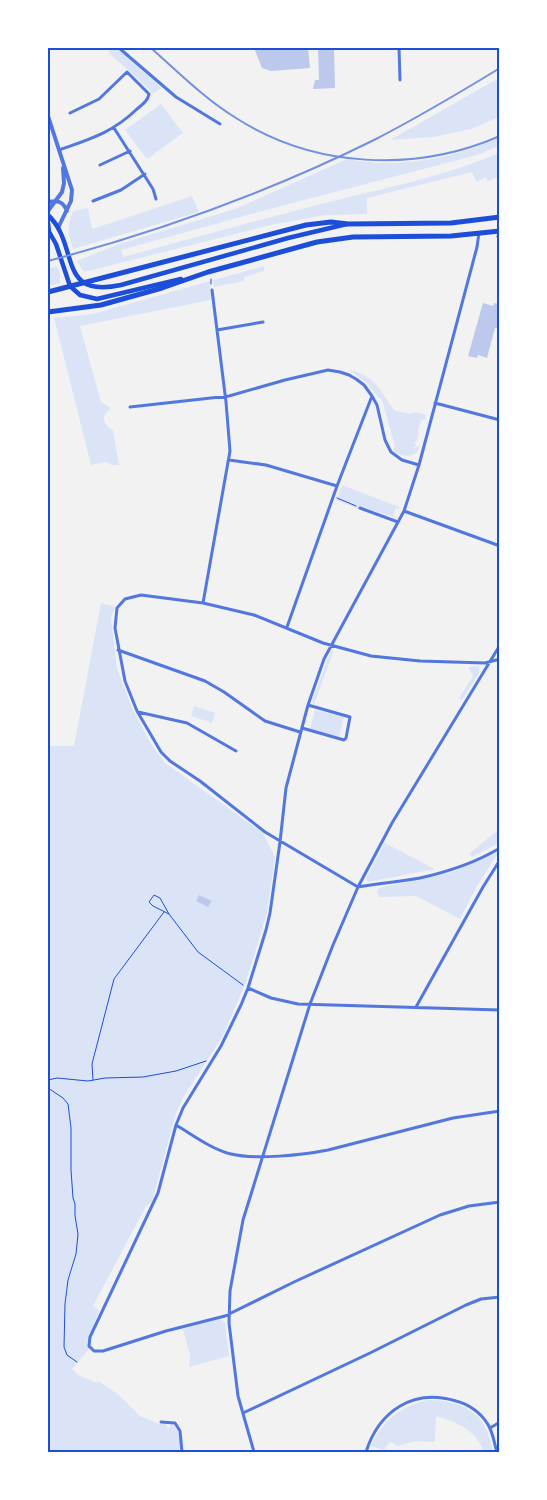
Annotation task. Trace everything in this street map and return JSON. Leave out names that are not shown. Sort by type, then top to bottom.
[{"type":"main road","points":[[48,215],[64,240],[72,268],[83,282],[95,287],[109,287],[288,238],[348,224]]},
{"type":"main road","points":[[49,291],[287,229],[331,222],[348,224],[451,222],[500,217]]},
{"type":"main road","points":[[48,223],[48,231],[56,244],[70,286],[80,295],[97,299],[190,277],[293,248],[336,239],[451,236],[500,230]]},
{"type":"main road","points":[[48,312],[101,305],[162,288],[190,277]]},
{"type":"street","points":[[119,48],[176,97],[220,124]]},
{"type":"street","points":[[399,48],[400,80]]},
{"type":"street","points":[[58,150],[84,142],[114,128],[135,112],[149,97],[146,90],[127,72],[100,98],[70,114]]},
{"type":"street","points":[[48,116],[72,190],[71,201],[58,228]]},
{"type":"street","points":[[114,128],[145,174],[155,193],[156,199]]},
{"type":"street","points":[[100,165],[130,151]]},
{"type":"street","points":[[48,211],[64,188],[63,166]]},
{"type":"street","points":[[92,201],[121,190],[145,174]]},
{"type":"street","points":[[48,202],[56,200],[63,203],[67,211]]},
{"type":"street","points":[[479,233],[477,247],[419,465],[404,511],[331,645],[321,666],[308,705],[286,788],[280,842],[266,930],[248,988],[226,1035],[183,1108],[176,1125],[158,1193],[88,1341],[90,1348],[98,1352],[104,1351],[166,1331],[225,1316],[440,1215],[469,1206],[500,1202]]},
{"type":"street","points":[[203,603],[229,460],[230,438],[212,290]]},
{"type":"street","points":[[217,330],[263,322]]},
{"type":"street","points":[[130,407],[225,396],[328,370],[349,374],[364,386],[377,405],[391,452],[402,460],[419,465]]},
{"type":"street","points":[[287,627],[337,486],[372,396]]},
{"type":"street","points":[[435,404],[500,420]]},
{"type":"street","points":[[229,460],[266,465],[337,486]]},
{"type":"street","points":[[360,508],[398,522]]},
{"type":"street","points":[[404,511],[500,546]]},
{"type":"street","points":[[500,659],[485,663],[371,656],[331,645],[254,615],[203,603],[141,595],[125,599],[117,608],[115,628],[124,681],[137,711],[156,744],[170,761],[200,781],[235,810],[280,842],[358,887],[418,878],[454,869],[500,848]]},
{"type":"street","points":[[254,1452],[235,1378],[229,1323],[230,1291],[243,1220],[310,1004],[358,887],[392,823],[500,644]]},
{"type":"street","points":[[118,650],[206,681],[265,721],[300,732]]},
{"type":"street","points":[[302,728],[344,740],[348,730],[350,717],[308,705]]},
{"type":"street","points":[[137,711],[186,723],[236,751]]},
{"type":"street","points":[[416,1007],[482,887],[500,860]]},
{"type":"street","points":[[248,988],[277,1000],[298,1004],[500,1010]]},
{"type":"street","points":[[176,1125],[220,1151],[232,1154],[263,1156],[328,1150],[453,1118],[500,1110]]},
{"type":"street","points":[[243,1413],[388,1344],[466,1304],[481,1299],[500,1297]]},
{"type":"street","points":[[366,1452],[373,1432],[384,1419],[400,1406],[420,1398],[442,1398],[461,1402],[476,1412],[487,1422],[497,1452]]},
{"type":"street","points":[[162,1422],[175,1423],[180,1431],[182,1452]]},
{"type":"street","points":[[490,1428],[500,1422]]},
{"type":"path","points":[[211,279],[212,290]]},
{"type":"path","points":[[334,497],[360,508]]},
{"type":"path","points":[[169,914],[150,903],[150,898],[153,896],[160,898],[169,914],[200,955],[248,988]]},
{"type":"path","points":[[93,1080],[92,1064],[114,979],[164,912]]},
{"type":"path","points":[[48,1080],[57,1078],[93,1080],[143,1077],[176,1071],[200,1062],[212,1060]]},
{"type":"path","points":[[48,1088],[63,1098],[68,1104],[71,1128],[71,1170],[78,1234],[76,1254],[67,1288],[64,1334],[65,1352],[77,1362]]},
{"type":"shaded area","points":[[110,48],[117,48],[162,88],[152,94],[150,90],[109,53]]},
{"type":"shaded area","points":[[499,78],[499,117],[471,129],[433,137],[390,140]]},
{"type":"shaded area","points":[[161,104],[183,133],[147,159],[125,130]]},
{"type":"shaded area","points":[[499,138],[499,146],[477,155],[121,250],[123,257],[296,210],[434,176],[499,153],[499,177],[487,181],[486,177],[477,182],[472,172],[367,198],[367,214],[325,215],[271,225],[84,272],[77,261],[119,244],[235,209],[347,159],[386,163],[424,160],[463,152]]},
{"type":"shaded area","points":[[192,196],[199,212],[73,249],[68,230],[73,211],[88,208],[92,229]]},
{"type":"shaded area","points":[[57,266],[60,273],[60,283],[48,286],[48,269]]},
{"type":"shaded area","points":[[264,266],[264,271],[244,277],[244,281],[214,287],[213,280]]},
{"type":"shaded area","points":[[210,281],[211,300],[80,326],[101,402],[111,408],[105,414],[104,420],[113,430],[119,465],[112,465],[106,462],[91,465],[54,318],[93,314]]},
{"type":"shaded area","points":[[349,370],[364,375],[376,384],[394,410],[426,415],[425,419],[421,421],[418,439],[413,449],[420,445],[416,453],[405,456],[393,450],[395,446],[382,400],[367,383]]},
{"type":"shaded area","points":[[342,485],[399,507],[399,510],[396,508],[393,515],[396,518],[363,507],[361,510],[336,500]]},
{"type":"shaded area","points":[[101,603],[115,607],[111,618],[117,668],[132,708],[151,744],[164,762],[263,833],[275,857],[267,913],[246,982],[223,1036],[184,1096],[176,1113],[152,1202],[146,1206],[93,1306],[99,1310],[90,1337],[90,1348],[72,1369],[78,1375],[97,1383],[98,1381],[118,1394],[140,1416],[159,1424],[167,1423],[166,1426],[169,1428],[173,1424],[180,1442],[180,1449],[175,1452],[48,1452],[48,746],[74,746]]},
{"type":"shaded area","points":[[334,650],[314,705],[312,701],[330,653]]},
{"type":"shaded area","points":[[479,666],[479,673],[462,700],[459,698],[473,676],[468,667]]},
{"type":"shaded area","points":[[194,706],[215,713],[212,723],[191,716]]},
{"type":"shaded area","points":[[315,710],[344,717],[339,737],[310,729]]},
{"type":"shaded area","points":[[499,829],[499,843],[472,857],[469,854]]},
{"type":"shaded area","points":[[385,843],[435,869],[368,882],[366,878]]},
{"type":"shaded area","points":[[499,852],[477,886],[460,919],[416,896],[379,897],[377,890],[379,888],[455,871]]},
{"type":"shaded area","points":[[218,1319],[225,1323],[229,1356],[189,1367],[190,1355],[183,1329]]},
{"type":"shaded area","points":[[428,1400],[451,1402],[472,1411],[484,1425],[493,1452],[484,1452],[481,1444],[465,1428],[436,1416],[435,1442],[415,1441],[398,1446],[390,1442],[384,1450],[371,1446],[381,1429],[401,1410]]},
{"type":"building","points":[[254,48],[308,48],[310,68],[271,71],[262,68]]},
{"type":"building","points":[[318,48],[334,48],[335,88],[313,89],[315,80],[319,80]]},
{"type":"building","points":[[483,303],[493,306],[494,303],[500,304],[500,316],[497,325],[500,326],[500,329],[495,328],[487,358],[478,355],[477,358],[468,356]]},
{"type":"building","points":[[199,895],[212,901],[208,907],[196,901]]},
{"type":"railway","points":[[151,48],[192,85],[225,111],[266,135],[298,147],[331,155],[365,160],[400,160],[434,156],[467,148],[500,136]]},
{"type":"railway","points":[[48,261],[132,237],[214,209],[295,177],[390,132],[500,68]]}]
